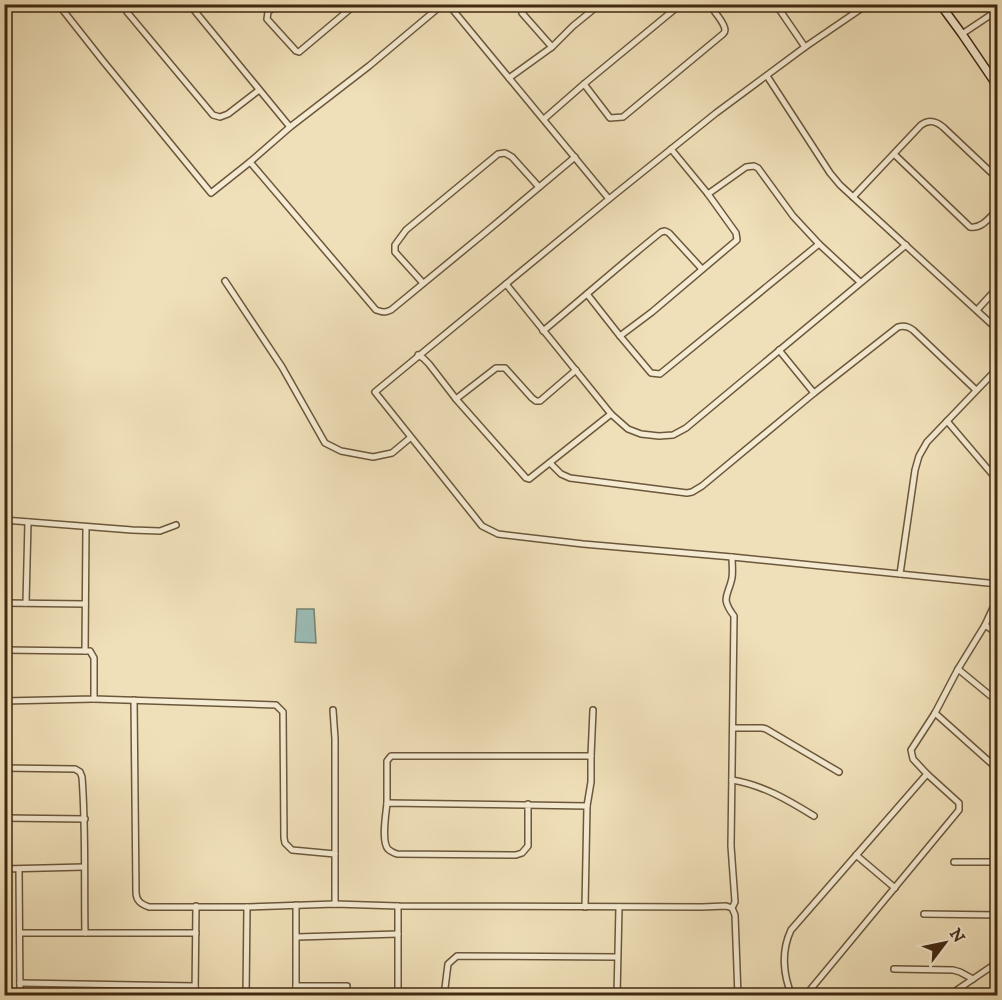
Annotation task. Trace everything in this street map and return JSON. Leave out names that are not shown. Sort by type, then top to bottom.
[{"type":"street","points":[[58,4],[211,192],[443,4]]},
{"type":"street","points":[[128,4],[127,12],[213,115],[224,116],[259,90]]},
{"type":"street","points":[[189,4],[290,127]]},
{"type":"street","points":[[193,10],[200,4]]},
{"type":"street","points":[[278,4],[268,12],[267,19],[299,52],[356,4]]},
{"type":"street","points":[[448,4],[609,199]]},
{"type":"street","points":[[523,4],[522,13],[552,47]]},
{"type":"street","points":[[509,78],[552,47],[600,4]]},
{"type":"street","points":[[544,119],[681,4]]},
{"type":"street","points":[[584,84],[610,118],[624,117],[723,34],[725,27],[708,4]]},
{"type":"street","points":[[778,4],[779,9],[805,47]]},
{"type":"street","points":[[868,4],[805,47],[671,149],[375,392],[482,526],[498,534],[998,584]]},
{"type":"street","points":[[940,4],[998,87]]},
{"type":"street","points":[[962,34],[998,10]]},
{"type":"street","points":[[767,76],[830,173],[853,197],[998,330]]},
{"type":"street","points":[[853,197],[921,125],[929,121],[943,127],[998,179]]},
{"type":"street","points":[[620,336],[737,240],[736,233],[708,194],[671,149]]},
{"type":"street","points":[[423,283],[395,252],[395,244],[406,230],[498,154],[505,153],[512,157],[538,187]]},
{"type":"street","points":[[894,154],[970,227],[981,226],[998,209]]},
{"type":"street","points":[[250,162],[376,310],[386,312],[575,157]]},
{"type":"street","points":[[708,194],[746,167],[758,168],[794,216],[819,244],[860,282]]},
{"type":"street","points":[[543,331],[615,268],[661,232],[669,233],[702,269]]},
{"type":"street","points":[[588,294],[651,373],[660,374],[819,244]]},
{"type":"street","points":[[506,284],[611,414],[634,432],[659,436],[673,435],[686,428],[906,245]]},
{"type":"street","points":[[225,281],[282,367],[325,443],[341,451],[373,457],[392,453],[410,438]]},
{"type":"street","points":[[976,310],[998,287]]},
{"type":"street","points":[[550,463],[561,474],[570,478],[692,492],[902,325],[913,330],[976,390]]},
{"type":"street","points":[[779,350],[814,393]]},
{"type":"street","points":[[418,356],[429,364],[456,399],[526,478],[530,479],[611,414]]},
{"type":"street","points":[[456,399],[496,368],[501,367],[505,368],[532,399],[540,401],[576,370]]},
{"type":"street","points":[[900,574],[919,456],[927,442],[998,368]]},
{"type":"street","points":[[947,422],[998,481]]},
{"type":"street","points":[[4,520],[86,528],[160,531],[176,525]]},
{"type":"street","points":[[26,603],[28,522]]},
{"type":"street","points":[[85,651],[86,528]]},
{"type":"street","points":[[732,557],[732,577],[725,600],[734,616],[731,846],[735,902],[732,908]]},
{"type":"street","points":[[805,996],[959,810],[958,803],[913,759],[911,750],[985,625],[998,597]]},
{"type":"street","points":[[4,603],[85,604]]},
{"type":"street","points":[[985,625],[998,634]]},
{"type":"street","points":[[4,650],[90,651],[94,658],[94,699]]},
{"type":"street","points":[[958,669],[998,702]]},
{"type":"street","points":[[4,701],[94,699],[276,705],[283,712],[285,843],[292,850],[335,854]]},
{"type":"street","points":[[134,700],[136,899],[142,905],[149,907],[247,907],[335,904],[702,908],[726,906],[732,908],[735,915],[738,996]]},
{"type":"street","points":[[333,710],[335,904]]},
{"type":"street","points":[[585,907],[587,806],[591,782],[593,710]]},
{"type":"street","points":[[935,712],[992,764],[998,764]]},
{"type":"street","points":[[733,728],[766,729],[838,772]]},
{"type":"street","points":[[528,804],[528,846],[522,853],[516,855],[397,854],[389,850],[384,839],[387,760],[391,756],[591,756]]},
{"type":"street","points":[[4,768],[75,769],[80,772],[85,819],[85,933]]},
{"type":"street","points":[[792,996],[784,969],[786,940],[791,930],[927,774]]},
{"type":"street","points":[[732,780],[747,782],[780,795],[814,816]]},
{"type":"street","points":[[387,803],[587,806]]},
{"type":"street","points":[[4,818],[85,819]]},
{"type":"street","points":[[856,855],[895,888]]},
{"type":"street","points":[[954,862],[998,862]]},
{"type":"street","points":[[4,869],[84,867]]},
{"type":"street","points":[[19,869],[20,996]]},
{"type":"street","points":[[296,905],[296,996]]},
{"type":"street","points":[[195,996],[196,906]]},
{"type":"street","points":[[398,906],[398,996]]},
{"type":"street","points":[[246,996],[247,907]]},
{"type":"street","points":[[617,996],[619,907]]},
{"type":"street","points":[[924,914],[998,915]]},
{"type":"street","points":[[20,933],[196,933]]},
{"type":"street","points":[[297,937],[398,934]]},
{"type":"street","points":[[446,996],[448,964],[457,956],[617,957]]},
{"type":"street","points":[[948,996],[998,962]]},
{"type":"street","points":[[894,969],[953,970],[973,979]]},
{"type":"street","points":[[20,983],[195,986]]},
{"type":"street","points":[[296,986],[347,986]]},
{"type":"water","points":[[297,609],[314,609],[316,643],[295,642]]}]
